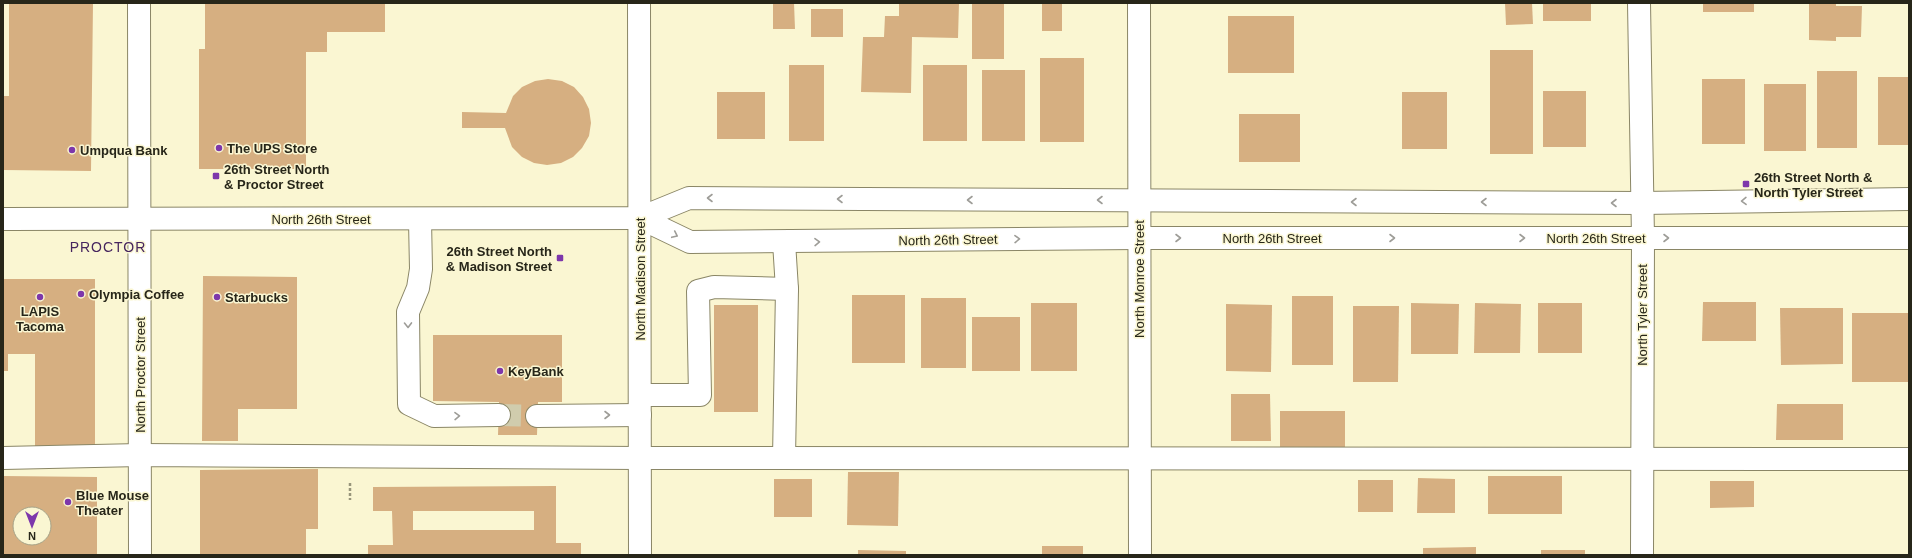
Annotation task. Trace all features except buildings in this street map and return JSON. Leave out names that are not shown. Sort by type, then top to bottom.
[{"type":"street","name":"North Proctor Street","points":[[139,3],[140,555]]},
{"type":"street","name":"North Madison Street","points":[[639,3],[640,555]]},
{"type":"street","name":"North Monroe Street","points":[[1139,3],[1140,555]]},
{"type":"street","name":"North Tyler Street","points":[[1639,3],[1643,238],[1642,555]]},
{"type":"street","name":"North 26th Street","points":[[3,219],[420,220],[640,218],[689,198],[1642,203],[1909,199]]},
{"type":"street","name":"North 26th Street","points":[[640,218],[690,242],[1139,238],[1909,238]]},
{"type":"street","points":[[420,220],[421,269],[418,288],[408,312],[409,404],[434,416],[499,415]]},
{"type":"street","points":[[784,242],[787,289],[784,458]]},
{"type":"street","points":[[537,416],[640,405],[700,395],[698,291],[714,287],[787,289]]},
{"type":"street","points":[[3,458],[140,455],[640,458],[1909,459]]},
{"type":"tunnel","points":[[499,415],[537,416]]},
{"type":"place","name":"The UPS Store","points":[[219,148]]},
{"type":"place","name":"Umpqua Bank","points":[[72,150]]},
{"type":"place","name":"26th Street North & Proctor Street","points":[[216,176]]},
{"type":"place","name":"26th Street North & North Tyler Street","points":[[1746,184]]},
{"type":"place","name":"26th Street North & Madison Street","points":[[560,258]]},
{"type":"place","name":"Olympia Coffee","points":[[81,294]]},
{"type":"place","name":"LAPIS Tacoma","points":[[40,297]]},
{"type":"place","name":"Starbucks","points":[[217,297]]},
{"type":"place","name":"KeyBank","points":[[500,371]]},
{"type":"place","name":"Blue Mouse Theater","points":[[68,502]]},
{"type":"district","name":"PROCTOR","points":[[108,247]]}]
